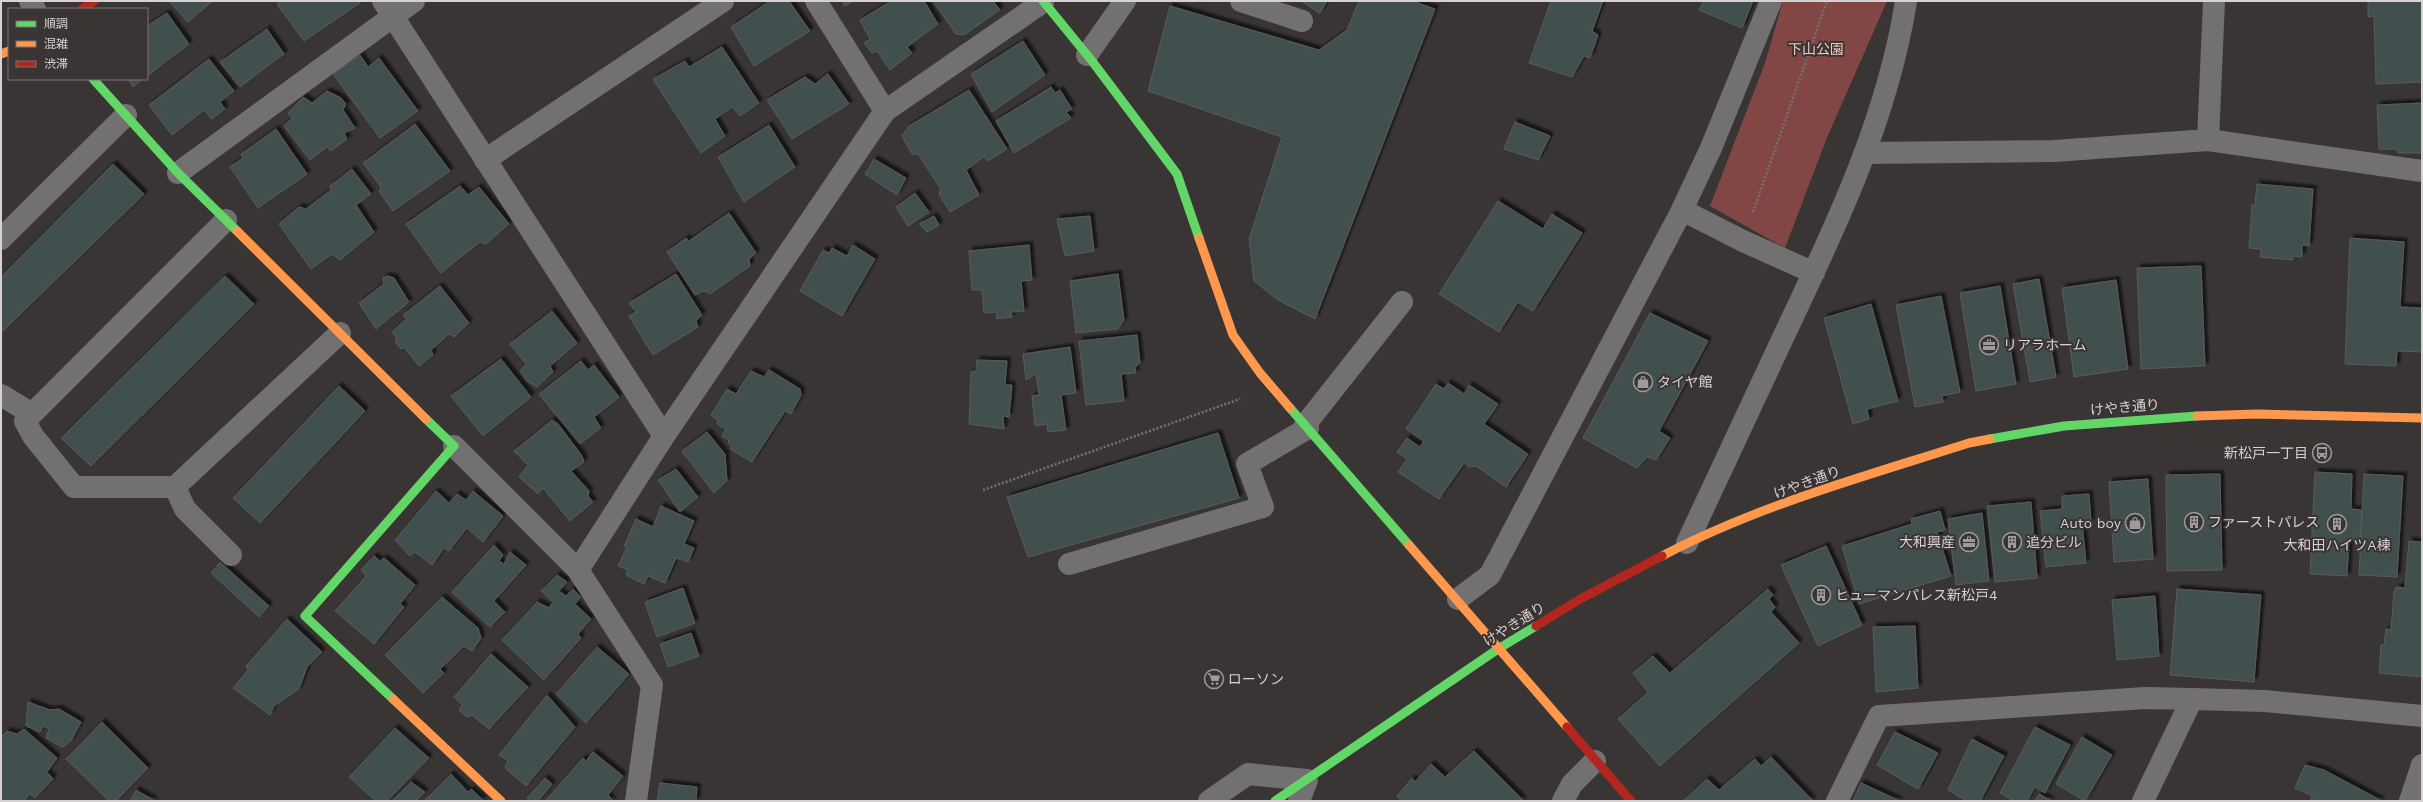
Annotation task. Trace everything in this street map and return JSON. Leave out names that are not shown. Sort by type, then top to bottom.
[{"type":"street","points":[[84,8],[94,1]]},
{"type":"street","points":[[178,173],[387,8],[414,1]]},
{"type":"street","points":[[485,160],[724,1]]},
{"type":"street","points":[[816,1],[885,111]]},
{"type":"street","points":[[578,570],[664,436],[885,111],[1043,1],[1087,55],[1177,174],[1233,335],[1260,373],[1458,599],[1498,649],[1631,801]]},
{"type":"street","points":[[1087,55],[1125,1]]},
{"type":"street","points":[[1241,1],[1302,21]]},
{"type":"street","points":[[1458,599],[1490,575],[1682,210],[1711,148],[1771,1]]},
{"type":"street","points":[[1687,543],[1814,273],[1865,154],[1892,74],[1906,1]]},
{"type":"street","points":[[2208,140],[2214,1]]},
{"type":"street","points":[[387,8],[664,436]]},
{"type":"street","points":[[94,80],[178,173],[340,332],[578,570],[652,685],[636,801]]},
{"type":"street","points":[[1,239],[126,115]]},
{"type":"street","points":[[1865,154],[2054,151],[2208,140],[2422,171]]},
{"type":"street","points":[[1682,210],[1743,241],[1814,273]]},
{"type":"street","points":[[226,220],[25,421],[34,436],[74,487],[176,487],[340,332]]},
{"type":"street","points":[[1069,564],[1263,507],[1247,464],[1306,426],[1402,302]]},
{"type":"street","points":[[1,395],[32,414]]},
{"type":"street","name":"けやき通り","points":[[1275,801],[1498,649],[1582,598],[1687,543],[1812,494],[1969,443],[2064,426],[2168,417],[2256,414],[2422,418]]},
{"type":"street","points":[[454,446],[305,616],[502,801]]},
{"type":"street","points":[[176,487],[185,509],[231,555]]},
{"type":"street","points":[[1837,801],[1879,716],[2145,698],[2265,701],[2422,716]]},
{"type":"street","points":[[2143,801],[2192,699]]},
{"type":"street","points":[[1563,801],[1572,784],[1595,761]]},
{"type":"street","points":[[2410,801],[2422,765]]},
{"type":"street","points":[[1209,801],[1248,774],[1307,780],[1299,801]]},
{"type":"path","points":[[1743,241],[1827,1]]},
{"type":"path","points":[[983,490],[1246,397]]},
{"type":"green space","name":"下山公園","points":[[1783,1],[1887,1],[1826,140],[1785,248],[1710,206],[1765,63]]},
{"type":"building","points":[[169,1],[213,1],[188,22]]},
{"type":"building","points":[[281,1],[359,1],[360,3],[304,41],[277,4]]},
{"type":"building","points":[[770,1],[789,1],[810,31],[754,66],[731,27]]},
{"type":"building","points":[[842,1],[853,1],[845,6]]},
{"type":"building","points":[[891,1],[924,1],[938,24],[907,47],[912,53],[890,70],[877,51],[872,53],[864,43],[870,39],[860,20]]},
{"type":"building","points":[[933,1],[993,1],[1000,10],[964,35],[956,34]]},
{"type":"building","points":[[1301,1],[1327,1],[1320,13]]},
{"type":"building","points":[[1359,1],[1412,1],[1435,9],[1315,319],[1278,300],[1254,281],[1249,239],[1282,137],[1148,91],[1170,6],[1319,50],[1347,30]]},
{"type":"building","points":[[1551,1],[1603,1],[1592,31],[1598,35],[1590,58],[1584,56],[1572,77],[1529,63]]},
{"type":"building","points":[[1704,1],[1753,1],[1742,28],[1699,10]]},
{"type":"building","points":[[2368,1],[2422,1],[2422,82],[2376,84],[2374,16],[2368,17]]},
{"type":"building","points":[[167,13],[189,44],[148,75],[148,25]]},
{"type":"building","points":[[267,29],[284,54],[240,87],[220,62]]},
{"type":"building","points":[[1023,41],[1045,75],[992,112],[971,74]]},
{"type":"building","points":[[722,47],[759,103],[740,116],[732,107],[715,119],[725,136],[701,153],[653,79],[685,61],[689,67]]},
{"type":"building","points":[[360,55],[368,67],[379,58],[418,111],[380,138],[333,74]]},
{"type":"building","points":[[209,59],[234,91],[220,102],[225,109],[212,119],[204,110],[172,135],[149,105]]},
{"type":"building","points":[[828,74],[849,104],[792,139],[767,100],[805,77],[815,84]]},
{"type":"building","points":[[129,80],[142,80],[133,87]]},
{"type":"building","points":[[1051,87],[1055,93],[1060,90],[1072,109],[1066,112],[1071,118],[1014,153],[996,121]]},
{"type":"building","points":[[969,90],[1007,149],[988,161],[984,157],[966,170],[979,195],[950,212],[939,194],[941,189],[918,154],[912,154],[902,136],[909,126]]},
{"type":"building","points":[[327,91],[341,98],[346,104],[343,110],[355,128],[344,133],[347,139],[331,151],[327,147],[310,160],[284,126],[292,118],[288,113],[303,97],[312,103]]},
{"type":"building","points":[[2422,103],[2422,153],[2398,153],[2397,149],[2379,149],[2377,105]]},
{"type":"building","points":[[1515,122],[1550,136],[1538,160],[1504,149]]},
{"type":"building","points":[[415,124],[450,171],[393,211],[379,191],[381,187],[363,163]]},
{"type":"building","points":[[769,125],[795,167],[744,202],[718,157]]},
{"type":"building","points":[[276,129],[307,174],[258,208],[230,167],[243,158],[241,154]]},
{"type":"building","points":[[874,159],[906,178],[897,195],[865,174]]},
{"type":"building","points":[[113,164],[144,194],[1,333],[1,277]]},
{"type":"building","points":[[352,169],[371,194],[356,205],[374,232],[340,260],[332,254],[311,269],[279,224],[299,207],[306,209],[331,190],[330,186]]},
{"type":"building","points":[[2257,184],[2313,189],[2309,246],[2302,245],[2302,257],[2293,256],[2293,260],[2260,257],[2261,249],[2249,248],[2252,205],[2255,205]]},
{"type":"building","points":[[460,186],[468,195],[479,187],[509,224],[486,244],[480,242],[441,273],[406,224]]},
{"type":"building","points":[[915,193],[929,212],[908,226],[896,207]]},
{"type":"building","points":[[1498,201],[1543,229],[1552,214],[1582,233],[1533,311],[1518,302],[1499,332],[1439,294]]},
{"type":"building","points":[[729,213],[756,253],[749,259],[750,266],[710,294],[704,291],[695,295],[667,252],[686,238],[689,241]]},
{"type":"building","points":[[934,216],[939,225],[927,232],[919,224]]},
{"type":"building","points":[[1090,216],[1094,251],[1065,256],[1057,219]]},
{"type":"building","points":[[2350,238],[2404,242],[2400,307],[2422,308],[2422,352],[2397,351],[2396,366],[2345,364]]},
{"type":"building","points":[[853,245],[875,259],[842,316],[800,291],[823,250],[829,253],[832,248],[847,256]]},
{"type":"building","points":[[1029,245],[1032,280],[1021,281],[1024,311],[1011,312],[1012,317],[997,319],[996,312],[984,313],[982,290],[972,290],[969,251]]},
{"type":"building","points":[[2201,266],[2205,366],[2141,369],[2137,268]]},
{"type":"building","points":[[676,274],[702,315],[696,321],[698,327],[653,355],[629,316],[636,312],[629,303]]},
{"type":"building","points":[[1118,274],[1124,320],[1118,329],[1076,333],[1070,281]]},
{"type":"building","points":[[225,276],[254,304],[91,466],[61,438]]},
{"type":"building","points":[[388,276],[394,278],[409,302],[376,329],[359,303],[384,284],[383,278]]},
{"type":"building","points":[[2039,279],[2056,377],[2030,382],[2013,284]]},
{"type":"building","points":[[2116,280],[2128,369],[2074,377],[2062,288]]},
{"type":"building","points":[[440,286],[469,323],[454,337],[449,334],[431,350],[433,355],[419,366],[404,347],[401,349],[395,342],[397,339],[392,332],[406,319],[403,315]]},
{"type":"building","points":[[2000,286],[2016,384],[1976,391],[1960,293]]},
{"type":"building","points":[[1941,296],[1960,392],[1942,396],[1943,402],[1915,407],[1896,305]]},
{"type":"building","points":[[1871,304],[1898,401],[1867,409],[1869,419],[1853,424],[1824,318]]},
{"type":"building","points":[[552,311],[577,343],[550,366],[553,372],[537,387],[527,381],[520,371],[526,364],[510,344]]},
{"type":"building","points":[[1650,313],[1708,341],[1659,431],[1670,438],[1656,460],[1647,457],[1637,468],[1583,438]]},
{"type":"building","points":[[1137,335],[1140,363],[1135,368],[1136,373],[1121,374],[1124,401],[1086,405],[1079,341]]},
{"type":"building","points":[[1070,347],[1076,393],[1061,395],[1066,430],[1048,432],[1047,424],[1035,426],[1032,396],[1039,395],[1036,374],[1026,380],[1023,354]]},
{"type":"building","points":[[501,359],[531,397],[483,436],[451,396]]},
{"type":"building","points":[[977,360],[1007,361],[1005,385],[1012,385],[1009,417],[1003,416],[1004,429],[969,424],[971,372],[976,371]]},
{"type":"building","points":[[581,361],[588,370],[594,365],[619,397],[594,417],[601,428],[580,444],[539,394]]},
{"type":"building","points":[[769,370],[800,389],[801,395],[791,414],[785,411],[752,462],[730,449],[732,446],[728,443],[729,440],[722,436],[726,429],[717,424],[718,421],[711,415],[727,389],[736,394],[751,371],[764,377]]},
{"type":"building","points":[[1448,383],[1464,394],[1469,385],[1498,404],[1484,424],[1528,454],[1506,487],[1476,466],[1469,467],[1464,463],[1439,499],[1398,472],[1407,459],[1397,452],[1407,438],[1420,447],[1424,441],[1406,429],[1436,384],[1444,389]]},
{"type":"building","points":[[339,386],[365,411],[260,523],[233,498]]},
{"type":"building","points":[[552,420],[558,424],[582,456],[584,462],[571,471],[589,491],[588,496],[593,502],[570,521],[543,488],[538,494],[519,477],[528,465],[514,451]]},
{"type":"building","points":[[707,432],[725,454],[727,481],[714,493],[682,451]]},
{"type":"building","points":[[1218,433],[1239,498],[1028,557],[1007,497]]},
{"type":"building","points":[[676,469],[698,497],[680,512],[658,480]]},
{"type":"building","name":"大和田ハイツA棟","points":[[2315,472],[2352,474],[2351,509],[2362,510],[2360,539],[2349,538],[2347,576],[2310,574]]},
{"type":"building","name":"ファーストパレス","points":[[2220,474],[2222,570],[2167,571],[2166,475]]},
{"type":"building","points":[[2364,474],[2403,476],[2397,577],[2359,575]]},
{"type":"building","points":[[2148,479],[2153,559],[2114,562],[2109,482]]},
{"type":"building","points":[[436,491],[449,503],[457,494],[466,500],[473,491],[503,516],[483,542],[467,528],[449,551],[444,548],[432,565],[415,552],[410,556],[395,540]]},
{"type":"building","points":[[2089,494],[2091,522],[2082,523],[2086,563],[2046,567],[2040,511],[2062,509],[2062,496]]},
{"type":"building","name":"追分ビル","points":[[2031,502],[2037,578],[1995,582],[1987,506]]},
{"type":"building","points":[[661,506],[694,521],[684,544],[694,548],[688,562],[676,558],[665,583],[648,576],[644,584],[626,575],[628,570],[618,566],[627,547],[624,546],[636,519],[653,527]]},
{"type":"building","points":[[1940,511],[1945,530],[1937,532],[1951,576],[1859,604],[1842,546],[1912,524],[1911,519]]},
{"type":"building","points":[[1982,513],[1989,581],[1956,585],[1948,519]]},
{"type":"building","points":[[2409,541],[2422,542],[2422,677],[2379,673],[2381,645],[2384,645],[2386,629],[2391,630],[2394,592],[2397,587],[2405,588]]},
{"type":"building","points":[[494,545],[503,555],[499,561],[504,564],[510,552],[526,565],[494,601],[505,612],[490,627],[452,592]]},
{"type":"building","name":"ヒューマンパレス新松戸4","points":[[1826,546],[1862,625],[1818,646],[1781,565]]},
{"type":"building","points":[[374,556],[380,561],[384,558],[415,585],[400,604],[404,607],[374,644],[335,611],[366,576],[361,570]]},
{"type":"building","points":[[220,562],[269,606],[259,617],[211,573]]},
{"type":"building","points":[[557,575],[567,582],[559,591],[566,596],[573,589],[581,597],[575,604],[591,619],[578,634],[581,638],[544,680],[502,640],[537,602],[549,608],[553,602],[541,591]]},
{"type":"building","points":[[683,588],[695,623],[657,637],[645,602]]},
{"type":"building","points":[[1768,589],[1773,595],[1769,599],[1775,607],[1771,612],[1799,643],[1660,766],[1618,719],[1648,692],[1633,673],[1653,656],[1670,673]]},
{"type":"building","points":[[2177,589],[2261,595],[2254,682],[2170,675]]},
{"type":"building","points":[[2155,596],[2159,656],[2117,660],[2112,600]]},
{"type":"building","points":[[442,597],[478,628],[481,638],[472,651],[464,646],[440,669],[444,673],[423,693],[385,655]]},
{"type":"building","points":[[287,619],[322,652],[307,667],[299,689],[274,706],[270,715],[233,688],[248,670],[246,666]]},
{"type":"building","points":[[1915,626],[1918,688],[1876,692],[1873,627]]},
{"type":"building","points":[[691,633],[699,656],[668,667],[660,644]]},
{"type":"building","points":[[597,647],[629,674],[586,723],[556,694]]},
{"type":"building","points":[[491,654],[528,687],[489,729],[472,715],[467,717],[459,710],[462,705],[454,697]]},
{"type":"building","points":[[547,695],[575,727],[526,786],[505,768],[508,761],[499,755]]},
{"type":"building","points":[[28,702],[50,710],[59,709],[81,722],[71,741],[62,747],[46,738],[49,729],[43,726],[40,732],[26,726]]},
{"type":"building","points":[[102,722],[148,768],[116,801],[109,801],[66,759]]},
{"type":"building","points":[[2035,727],[2070,745],[2045,793],[2035,787],[2027,801],[2014,801],[2000,793]]},
{"type":"building","points":[[395,728],[429,758],[387,801],[376,801],[349,777]]},
{"type":"building","points":[[24,729],[57,758],[47,772],[53,779],[35,798],[30,794],[24,801],[1,801],[1,737],[7,731],[17,734]]},
{"type":"building","points":[[1895,732],[1938,753],[1918,789],[1877,765]]},
{"type":"building","points":[[2082,737],[2112,755],[2085,801],[2056,784]]},
{"type":"building","points":[[1972,739],[2004,756],[1980,801],[1967,801],[1948,790]]},
{"type":"building","points":[[1474,751],[1524,801],[1402,801],[1397,796],[1412,778],[1415,782],[1431,764],[1445,777]]},
{"type":"building","points":[[593,752],[623,776],[608,795],[613,801],[545,801],[583,758],[586,761]]},
{"type":"building","points":[[1771,757],[1813,801],[1683,801],[1707,779],[1719,790],[1755,759],[1761,766]]},
{"type":"building","points":[[2305,765],[2324,770],[2382,801],[2310,801],[2312,796],[2295,788]]},
{"type":"building","points":[[451,774],[468,792],[471,789],[484,801],[424,801]]},
{"type":"building","points":[[545,778],[552,784],[538,801],[530,801],[527,798]]},
{"type":"building","points":[[411,782],[425,792],[416,801],[392,801]]},
{"type":"building","points":[[660,783],[697,787],[696,801],[657,801]]},
{"type":"building","points":[[1861,783],[1900,801],[1853,801]]},
{"type":"building","points":[[136,790],[155,801],[130,801]]},
{"type":"building","points":[[2039,794],[2052,801],[2035,801]]},
{"type":"traffic: fast","points":[[1043,1],[1092,61],[1177,174],[1199,238]]},
{"type":"traffic: fast","points":[[94,80],[178,173],[237,231]]},
{"type":"traffic: fast","points":[[1290,408],[1409,545]]},
{"type":"traffic: fast","points":[[1990,439],[2064,426],[2197,416]]},
{"type":"traffic: fast","points":[[393,699],[305,616],[454,446],[426,419]]},
{"type":"traffic: fast","points":[[1275,801],[1498,649],[1536,626]]},
{"type":"traffic: slow","points":[[1,54],[8,51]]},
{"type":"traffic: slow","points":[[237,231],[426,419]]},
{"type":"traffic: slow","points":[[1199,238],[1233,335],[1260,373],[1290,408]]},
{"type":"traffic: slow","points":[[2197,416],[2257,414],[2422,418]]},
{"type":"traffic: slow","points":[[1662,556],[1736,521],[1813,493],[1969,443],[1990,439]]},
{"type":"traffic: slow","points":[[1409,545],[1567,727]]},
{"type":"traffic: slow","points":[[393,699],[501,801]]},
{"type":"traffic: jam","points":[[84,8],[94,1]]},
{"type":"traffic: jam","points":[[1536,626],[1582,598],[1662,556]]},
{"type":"traffic: jam","points":[[1567,727],[1631,801]]},
{"type":"place","name":"リアラホーム","points":[[1989,345]]},
{"type":"place","name":"タイヤ館","points":[[1643,382]]},
{"type":"place","name":"新松戸一丁目","points":[[2322,453]]},
{"type":"place","name":"ファーストパレス","points":[[2194,522]]},
{"type":"place","name":"Auto boy","points":[[2135,523]]},
{"type":"place","name":"大和田ハイツA棟","points":[[2337,524]]},
{"type":"place","name":"大和興産","points":[[1969,542]]},
{"type":"place","name":"追分ビル","points":[[2012,542]]},
{"type":"place","name":"ヒューマンパレス新松戸4","points":[[1821,595]]},
{"type":"place","name":"ローソン","points":[[1214,679]]}]
